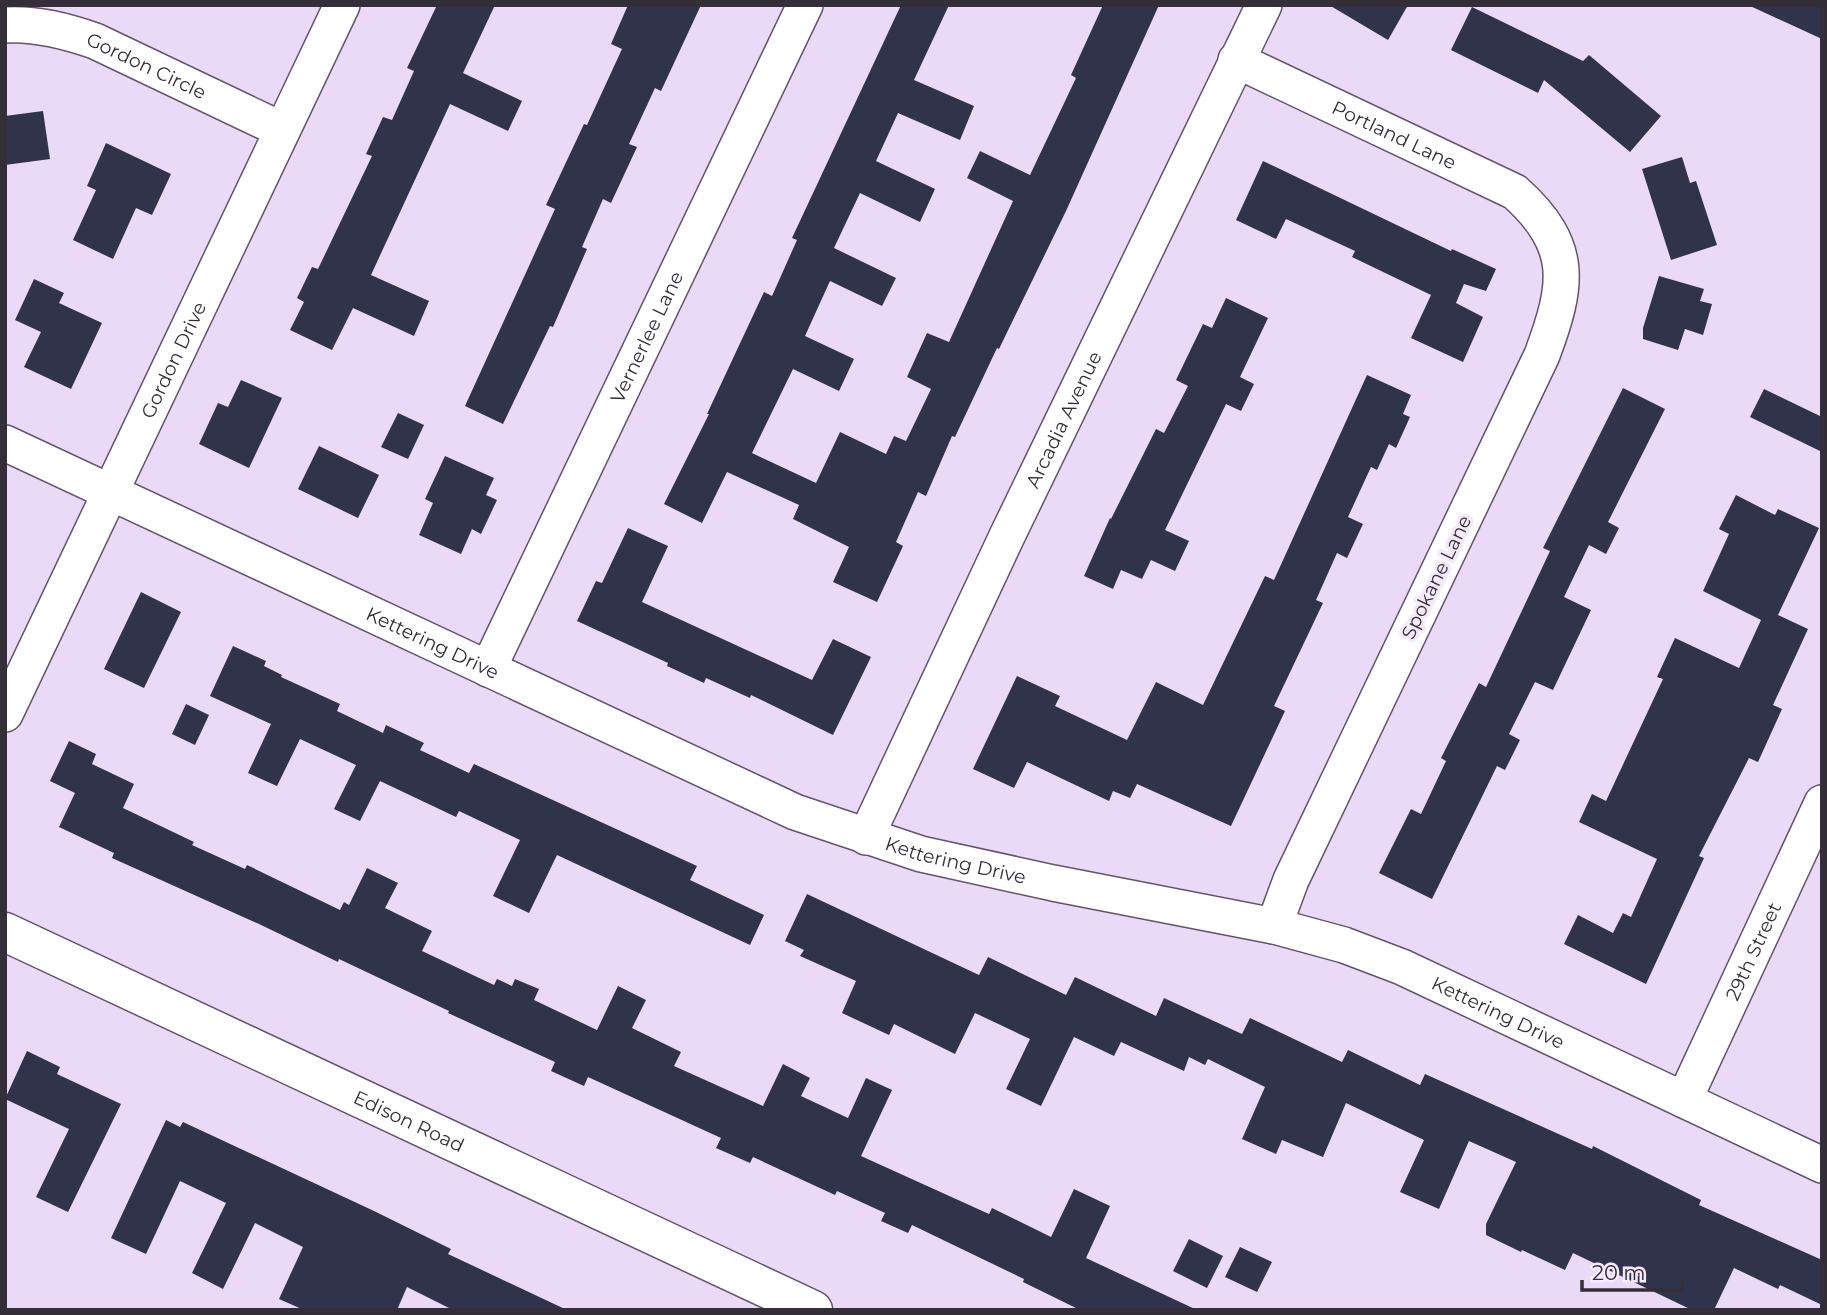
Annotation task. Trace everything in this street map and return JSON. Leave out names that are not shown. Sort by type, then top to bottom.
[{"type":"main road","name":"Edison Road","points":[[5,932],[813,1310]]},
{"type":"street","name":"Gordon Drive","points":[[5,714],[342,5]]},
{"type":"street","name":"Vernerlee Lane","points":[[488,670],[805,5]]},
{"type":"street","name":"Arcadia Avenue","points":[[866,837],[1007,536],[1264,5]]},
{"type":"street","name":"Gordon Circle","points":[[5,25],[30,25],[64,31],[95,41],[282,130]]},
{"type":"street","name":"Portland Lane","points":[[1236,60],[1491,179],[1515,192],[1544,222]]},
{"type":"street","name":"Spokane Lane","points":[[1274,926],[1291,880],[1542,355],[1556,317],[1563,274],[1558,249],[1544,222]]},
{"type":"street","points":[[5,443],[110,494]]},
{"type":"street","name":"Kettering Drive","points":[[110,494],[761,798],[866,837],[922,854],[1274,926],[1344,945],[1402,967],[1822,1165]]},
{"type":"street","name":"29th Street","points":[[1684,1100],[1822,803]]},
{"type":"building","points":[[437,5],[495,5],[463,73],[522,101],[508,131],[450,104],[371,275],[429,301],[414,336],[353,308],[332,350],[290,330],[304,302],[297,298],[312,267],[318,269],[372,156],[366,154],[383,117],[392,120],[414,71],[407,68]]},
{"type":"building","points":[[628,5],[701,5],[661,91],[655,88],[629,144],[637,147],[611,203],[603,199],[582,247],[587,249],[553,327],[550,326],[503,424],[465,406],[555,209],[546,205],[622,49],[611,44]]},
{"type":"building","points":[[901,5],[949,5],[914,80],[974,106],[960,140],[898,113],[876,161],[935,189],[920,222],[860,193],[834,248],[896,278],[882,306],[830,281],[805,336],[854,359],[839,391],[793,369],[752,453],[816,483],[840,432],[886,454],[894,436],[906,441],[931,389],[907,377],[927,333],[949,342],[1013,201],[967,178],[980,151],[1030,175],[1076,78],[1071,75],[1103,5],[1159,5],[1066,211],[999,349],[997,348],[955,437],[952,436],[926,496],[918,492],[896,542],[903,546],[877,602],[833,582],[849,547],[793,519],[799,505],[727,472],[702,523],[664,504],[709,414],[764,292],[772,296],[797,240],[792,238]]},
{"type":"building","points":[[1329,5],[1408,5],[1388,40]]},
{"type":"building","points":[[1748,5],[1822,5],[1822,39]]},
{"type":"building","points":[[1472,7],[1583,61],[1589,55],[1661,116],[1630,152],[1544,80],[1538,93],[1451,50]]},
{"type":"building","points":[[43,111],[50,159],[5,165],[5,116]]},
{"type":"building","points":[[106,143],[171,174],[152,215],[136,208],[113,259],[73,240],[96,190],[87,186]]},
{"type":"building","points":[[1682,157],[1690,183],[1696,181],[1717,245],[1671,260],[1642,169]]},
{"type":"building","points":[[1263,161],[1451,251],[1452,249],[1496,269],[1486,291],[1464,284],[1456,303],[1483,317],[1463,362],[1411,338],[1431,295],[1352,257],[1355,251],[1286,219],[1276,239],[1236,220]]},
{"type":"building","points":[[1659,276],[1704,289],[1700,301],[1712,304],[1703,335],[1685,329],[1678,350],[1643,339],[1643,328]]},
{"type":"building","points":[[34,279],[64,293],[59,303],[102,323],[71,389],[24,367],[41,332],[15,320]]},
{"type":"building","points":[[1226,298],[1268,318],[1240,377],[1254,384],[1241,411],[1226,404],[1165,530],[1189,541],[1175,571],[1151,560],[1142,579],[1121,570],[1113,589],[1084,576],[1110,518],[1156,429],[1164,433],[1188,386],[1176,380],[1203,324],[1212,328]]},
{"type":"building","points":[[1367,375],[1411,395],[1403,414],[1410,417],[1396,448],[1389,444],[1377,470],[1371,467],[1348,517],[1363,524],[1347,558],[1337,553],[1316,600],[1323,603],[1274,706],[1285,711],[1231,826],[1137,784],[1130,798],[1113,791],[1109,801],[1027,762],[1014,788],[973,769],[1017,676],[1060,696],[1055,706],[1127,740],[1156,682],[1203,705],[1265,576],[1274,580]]},
{"type":"building","points":[[241,380],[282,398],[249,468],[199,444],[218,403],[228,407]]},
{"type":"building","points":[[1623,388],[1665,409],[1608,522],[1619,528],[1606,554],[1589,545],[1564,597],[1591,610],[1553,690],[1535,682],[1509,734],[1520,740],[1505,770],[1497,766],[1432,899],[1379,873],[1411,809],[1421,814],[1446,761],[1441,758],[1479,683],[1486,687],[1550,551],[1543,548]]},
{"type":"building","points":[[1764,389],[1822,417],[1822,452],[1750,417]]},
{"type":"building","points":[[398,413],[424,425],[408,459],[381,447]]},
{"type":"building","points":[[319,446],[379,475],[358,518],[298,489]]},
{"type":"building","points":[[445,456],[494,478],[486,495],[497,500],[481,534],[472,529],[461,554],[419,535],[433,503],[425,499]]},
{"type":"building","points":[[1736,495],[1775,515],[1778,509],[1819,528],[1778,615],[1808,629],[1773,705],[1782,709],[1758,762],[1749,758],[1699,856],[1704,858],[1646,984],[1564,944],[1578,915],[1613,933],[1623,913],[1631,917],[1657,859],[1579,822],[1592,794],[1606,801],[1663,679],[1657,677],[1675,638],[1739,668],[1761,620],[1703,591],[1729,534],[1719,529]]},
{"type":"building","points":[[628,528],[668,546],[642,602],[812,680],[833,639],[871,657],[833,735],[751,695],[750,698],[706,678],[704,683],[667,666],[668,663],[577,621],[596,581],[602,583]]},
{"type":"building","points":[[141,592],[181,612],[144,688],[104,669]]},
{"type":"building","points":[[233,646],[266,661],[264,666],[282,675],[281,677],[340,704],[337,711],[383,733],[386,725],[424,743],[420,750],[469,773],[474,764],[697,866],[690,880],[764,915],[750,945],[557,855],[529,913],[493,896],[520,840],[459,811],[456,817],[380,781],[360,821],[334,809],[356,765],[300,739],[277,786],[248,773],[271,724],[210,696]]},
{"type":"building","points":[[186,704],[209,715],[195,745],[172,734]]},
{"type":"building","points":[[69,741],[96,754],[92,764],[134,784],[123,808],[194,842],[192,845],[245,869],[247,865],[340,910],[344,902],[349,905],[367,868],[398,883],[385,908],[432,931],[422,951],[494,985],[497,979],[512,986],[515,979],[539,989],[534,1000],[597,1030],[618,986],[646,1000],[632,1028],[681,1052],[674,1066],[763,1106],[783,1064],[810,1078],[801,1096],[848,1118],[866,1078],[892,1090],[861,1156],[989,1214],[992,1208],[1051,1237],[1074,1189],[1110,1206],[1086,1258],[1197,1310],[1080,1310],[1023,1282],[1024,1279],[912,1225],[908,1233],[881,1221],[885,1213],[837,1191],[835,1195],[753,1157],[750,1163],[716,1148],[721,1138],[588,1077],[584,1086],[551,1071],[555,1062],[339,959],[338,962],[112,858],[114,853],[59,827],[75,793],[50,781]]},
{"type":"building","points":[[807,894],[979,975],[988,957],[1066,995],[1075,977],[1156,1016],[1164,998],[1242,1034],[1250,1018],[1342,1062],[1348,1050],[1420,1085],[1425,1074],[1592,1149],[1593,1146],[1701,1200],[1699,1205],[1822,1260],[1822,1305],[1780,1285],[1778,1289],[1734,1268],[1714,1310],[1692,1310],[1573,1253],[1565,1270],[1486,1235],[1486,1224],[1516,1162],[1469,1141],[1439,1209],[1400,1192],[1424,1140],[1346,1103],[1323,1157],[1282,1140],[1276,1154],[1242,1139],[1265,1087],[1208,1059],[1205,1065],[1189,1057],[1184,1071],[1121,1042],[1114,1056],[1074,1037],[1041,1106],[1006,1089],[1030,1039],[975,1013],[955,1054],[894,1024],[889,1035],[842,1013],[856,981],[800,956],[804,950],[785,941]]},
{"type":"building","points":[[27,1051],[60,1067],[57,1074],[121,1104],[68,1212],[36,1197],[69,1129],[5,1099]]},
{"type":"building","points":[[166,1120],[180,1127],[183,1122],[374,1211],[451,1249],[448,1254],[567,1310],[453,1310],[407,1287],[397,1310],[304,1310],[279,1299],[303,1247],[255,1223],[223,1289],[192,1273],[226,1203],[180,1181],[146,1254],[111,1238]]},
{"type":"building","points":[[1189,1239],[1223,1256],[1207,1288],[1173,1271]]},
{"type":"building","points":[[1240,1247],[1272,1262],[1257,1292],[1225,1277]]}]
